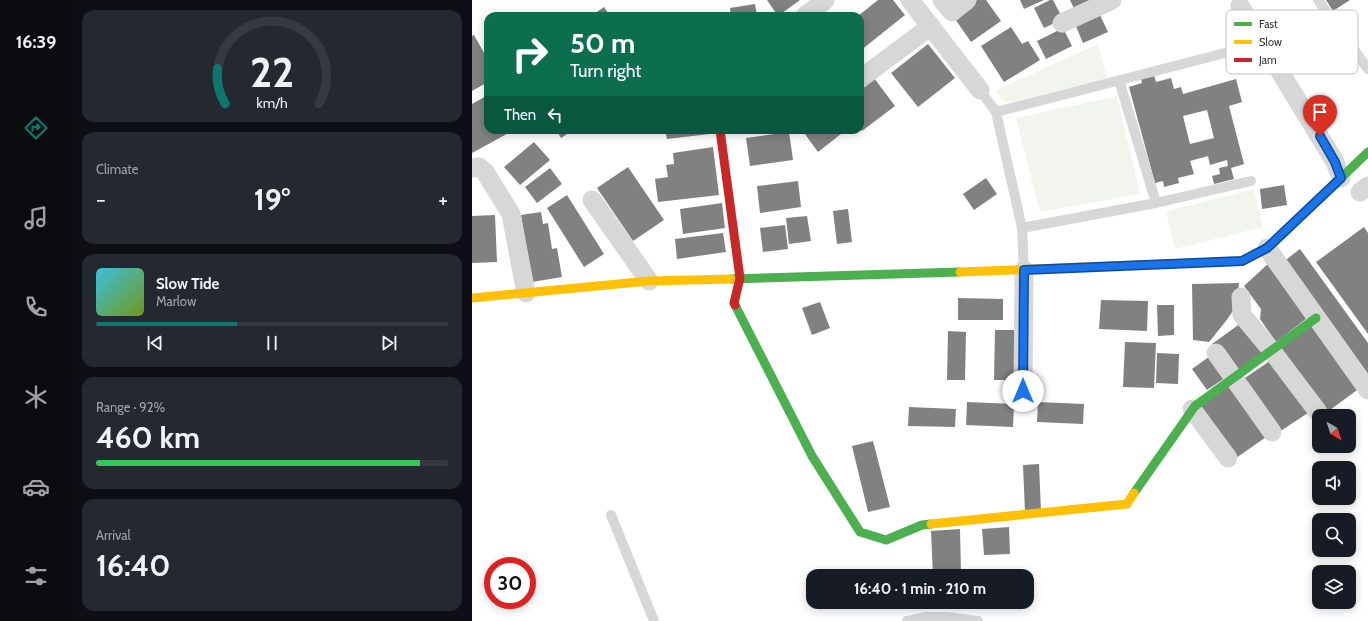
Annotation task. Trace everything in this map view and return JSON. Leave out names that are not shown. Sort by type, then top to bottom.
[{"type":"street","points":[[810,12],[825,0]]},
{"type":"street","points":[[910,0],[980,90]]},
{"type":"street","points":[[942,0],[952,12],[966,0]]},
{"type":"street","points":[[1062,23],[1105,1]]},
{"type":"street","points":[[1240,6],[1242,10]]},
{"type":"street","points":[[864,76],[930,26]]},
{"type":"street","points":[[1281,74],[1335,162],[1341,178]]},
{"type":"street","points":[[721,134],[740,278],[734,303],[812,456],[860,532],[886,540],[922,525],[1127,504],[1195,406],[1316,318]]},
{"type":"street","points":[[472,298],[649,281],[1024,270],[1242,261],[1267,248],[1368,152]]},
{"type":"street","points":[[472,168],[479,167],[484,172],[511,214],[526,293]]},
{"type":"street","points":[[592,200],[649,281]]},
{"type":"street","points":[[1267,248],[1368,390]]},
{"type":"street","points":[[1023,391],[1024,270]]},
{"type":"street","points":[[1241,297],[1242,315],[1272,351],[1316,409]]},
{"type":"street","points":[[1216,353],[1272,432]]},
{"type":"street","points":[[1192,409],[1228,458]]},
{"type":"lane","points":[[1318,0],[1325,10]]},
{"type":"lane","points":[[996,112],[1225,53]]},
{"type":"lane","points":[[1358,55],[1368,69]]},
{"type":"lane","points":[[1119,80],[1156,203]]},
{"type":"lane","points":[[980,90],[996,112],[1022,228],[1024,270]]},
{"type":"lane","points":[[1022,228],[1156,203],[1251,181]]},
{"type":"lane","points":[[611,515],[654,621]]},
{"type":"lane","points":[[907,621],[927,617],[947,617],[978,621]]},
{"type":"shaded area","points":[[1098,44],[1107,78],[1012,102],[1002,101],[996,90]]},
{"type":"shaded area","points":[[1117,96],[1140,194],[1040,212],[1016,118]]},
{"type":"shaded area","points":[[1254,189],[1263,227],[1175,249],[1166,211]]},
{"type":"building","points":[[767,0],[800,0],[784,12],[775,12]]},
{"type":"building","points":[[878,0],[893,0],[905,15],[864,48],[863,12]]},
{"type":"building","points":[[977,0],[986,0],[1001,21],[971,42],[953,16]]},
{"type":"building","points":[[1020,0],[1044,0],[1024,9]]},
{"type":"building","points":[[1053,0],[1063,19],[1044,28],[1034,8]]},
{"type":"building","points":[[1070,0],[1095,0],[1076,13]]},
{"type":"building","points":[[1326,0],[1350,0],[1335,10],[1332,10]]},
{"type":"building","points":[[755,4],[756,12],[730,12],[730,8]]},
{"type":"building","points":[[604,7],[607,12],[597,12]]},
{"type":"building","points":[[1099,13],[1108,32],[1083,43],[1075,24]]},
{"type":"building","points":[[1011,27],[1022,44],[1028,41],[1040,60],[1004,82],[981,46]]},
{"type":"building","points":[[1063,28],[1072,46],[1046,59],[1037,41]]},
{"type":"building","points":[[474,35],[484,53],[484,84],[472,91],[472,36]]},
{"type":"building","points":[[928,44],[955,78],[918,107],[891,73]]},
{"type":"building","points":[[1154,75],[1156,82],[1171,78],[1174,89],[1181,87],[1183,94],[1236,79],[1242,102],[1229,106],[1244,164],[1231,168],[1234,179],[1214,184],[1212,176],[1220,174],[1219,168],[1228,166],[1227,160],[1210,165],[1208,156],[1190,161],[1194,174],[1178,178],[1179,183],[1164,187],[1163,181],[1155,183],[1129,87],[1142,83],[1141,78]],"holes":[[[1207,110],[1214,138],[1190,144],[1183,116]]]},
{"type":"building","points":[[874,78],[895,106],[864,129],[864,86]]},
{"type":"building","points":[[484,97],[484,134],[507,134],[472,153],[472,104]]},
{"type":"building","points":[[558,134],[567,134],[561,138]]},
{"type":"building","points":[[666,134],[710,134],[667,139]]},
{"type":"building","points":[[775,134],[789,134],[793,160],[750,166],[746,138]]},
{"type":"building","points":[[805,134],[841,134],[818,152]]},
{"type":"building","points":[[534,142],[550,160],[520,185],[504,167]]},
{"type":"building","points":[[713,147],[719,195],[658,202],[655,179],[668,177],[666,165],[674,164],[673,153]]},
{"type":"building","points":[[628,167],[664,220],[633,241],[597,188]]},
{"type":"building","points":[[550,168],[562,184],[537,203],[525,187]]},
{"type":"building","points":[[986,178],[997,194],[974,210],[963,194]]},
{"type":"building","points":[[798,181],[801,207],[760,213],[757,186]]},
{"type":"building","points":[[1284,185],[1287,205],[1262,209],[1260,189]]},
{"type":"building","points":[[567,195],[604,254],[584,267],[547,208]]},
{"type":"building","points":[[722,203],[725,228],[683,234],[680,209]]},
{"type":"building","points":[[848,209],[852,242],[837,244],[833,211]]},
{"type":"building","points":[[541,212],[543,224],[548,223],[552,249],[557,248],[562,277],[532,282],[521,215]]},
{"type":"building","points":[[495,215],[497,262],[472,263],[472,216]]},
{"type":"building","points":[[807,216],[811,241],[789,244],[786,218]]},
{"type":"building","points":[[785,225],[788,249],[763,252],[760,228]]},
{"type":"building","points":[[1364,227],[1368,233],[1368,334],[1316,262]]},
{"type":"building","points":[[723,233],[726,252],[677,259],[675,239]]},
{"type":"building","points":[[1300,249],[1368,343],[1368,380],[1283,262]]},
{"type":"building","points":[[1270,262],[1311,315],[1276,342],[1260,319],[1261,309],[1244,286]]},
{"type":"building","points":[[1239,283],[1237,305],[1226,321],[1209,342],[1193,340],[1192,284]]},
{"type":"building","points":[[958,298],[1003,299],[1003,320],[958,320]]},
{"type":"building","points":[[1101,300],[1148,301],[1147,331],[1099,329]]},
{"type":"building","points":[[820,302],[830,328],[812,335],[802,308]]},
{"type":"building","points":[[1157,305],[1174,305],[1174,335],[1158,336]]},
{"type":"building","points":[[1241,323],[1269,350],[1234,375],[1212,344]]},
{"type":"building","points":[[1314,323],[1360,388],[1331,409],[1325,409],[1280,347]]},
{"type":"building","points":[[995,330],[1016,330],[1016,380],[994,380]]},
{"type":"building","points":[[948,331],[966,332],[965,380],[947,380]]},
{"type":"building","points":[[1125,342],[1156,343],[1154,388],[1123,387]]},
{"type":"building","points":[[1157,353],[1179,354],[1178,384],[1156,383]]},
{"type":"building","points":[[1213,354],[1228,376],[1207,390],[1192,369]]},
{"type":"building","points":[[1274,358],[1311,411],[1279,432],[1242,380]]},
{"type":"building","points":[[1231,384],[1269,435],[1236,458],[1200,405]]},
{"type":"building","points":[[967,402],[1014,404],[1013,427],[966,425]]},
{"type":"building","points":[[1038,402],[1084,404],[1083,424],[1037,422]]},
{"type":"building","points":[[909,407],[956,409],[955,427],[908,426]]},
{"type":"building","points":[[873,441],[890,507],[868,512],[852,446]]},
{"type":"building","points":[[1039,464],[1041,511],[1025,512],[1023,465]]},
{"type":"building","points":[[1009,527],[1010,554],[984,555],[982,529]]},
{"type":"building","points":[[960,529],[961,569],[933,569],[931,531]]},
{"type":"traffic: fast","points":[[1272,244],[1368,152]]},
{"type":"traffic: fast","points":[[731,279],[960,272]]},
{"type":"traffic: fast","points":[[735,305],[812,456],[860,532],[886,540],[922,525],[931,524]]},
{"type":"traffic: fast","points":[[1134,493],[1195,406],[1316,318]]},
{"type":"traffic: slow","points":[[960,272],[1242,261],[1272,244]]},
{"type":"traffic: slow","points":[[472,298],[649,281],[731,279]]},
{"type":"traffic: slow","points":[[931,524],[1127,504],[1134,493]]},
{"type":"traffic: jam","points":[[721,134],[740,278],[734,303],[735,305]]},
{"type":"route","points":[[1023,391],[1024,270],[1242,261],[1267,248],[1341,178],[1335,162],[1320,136]]}]
